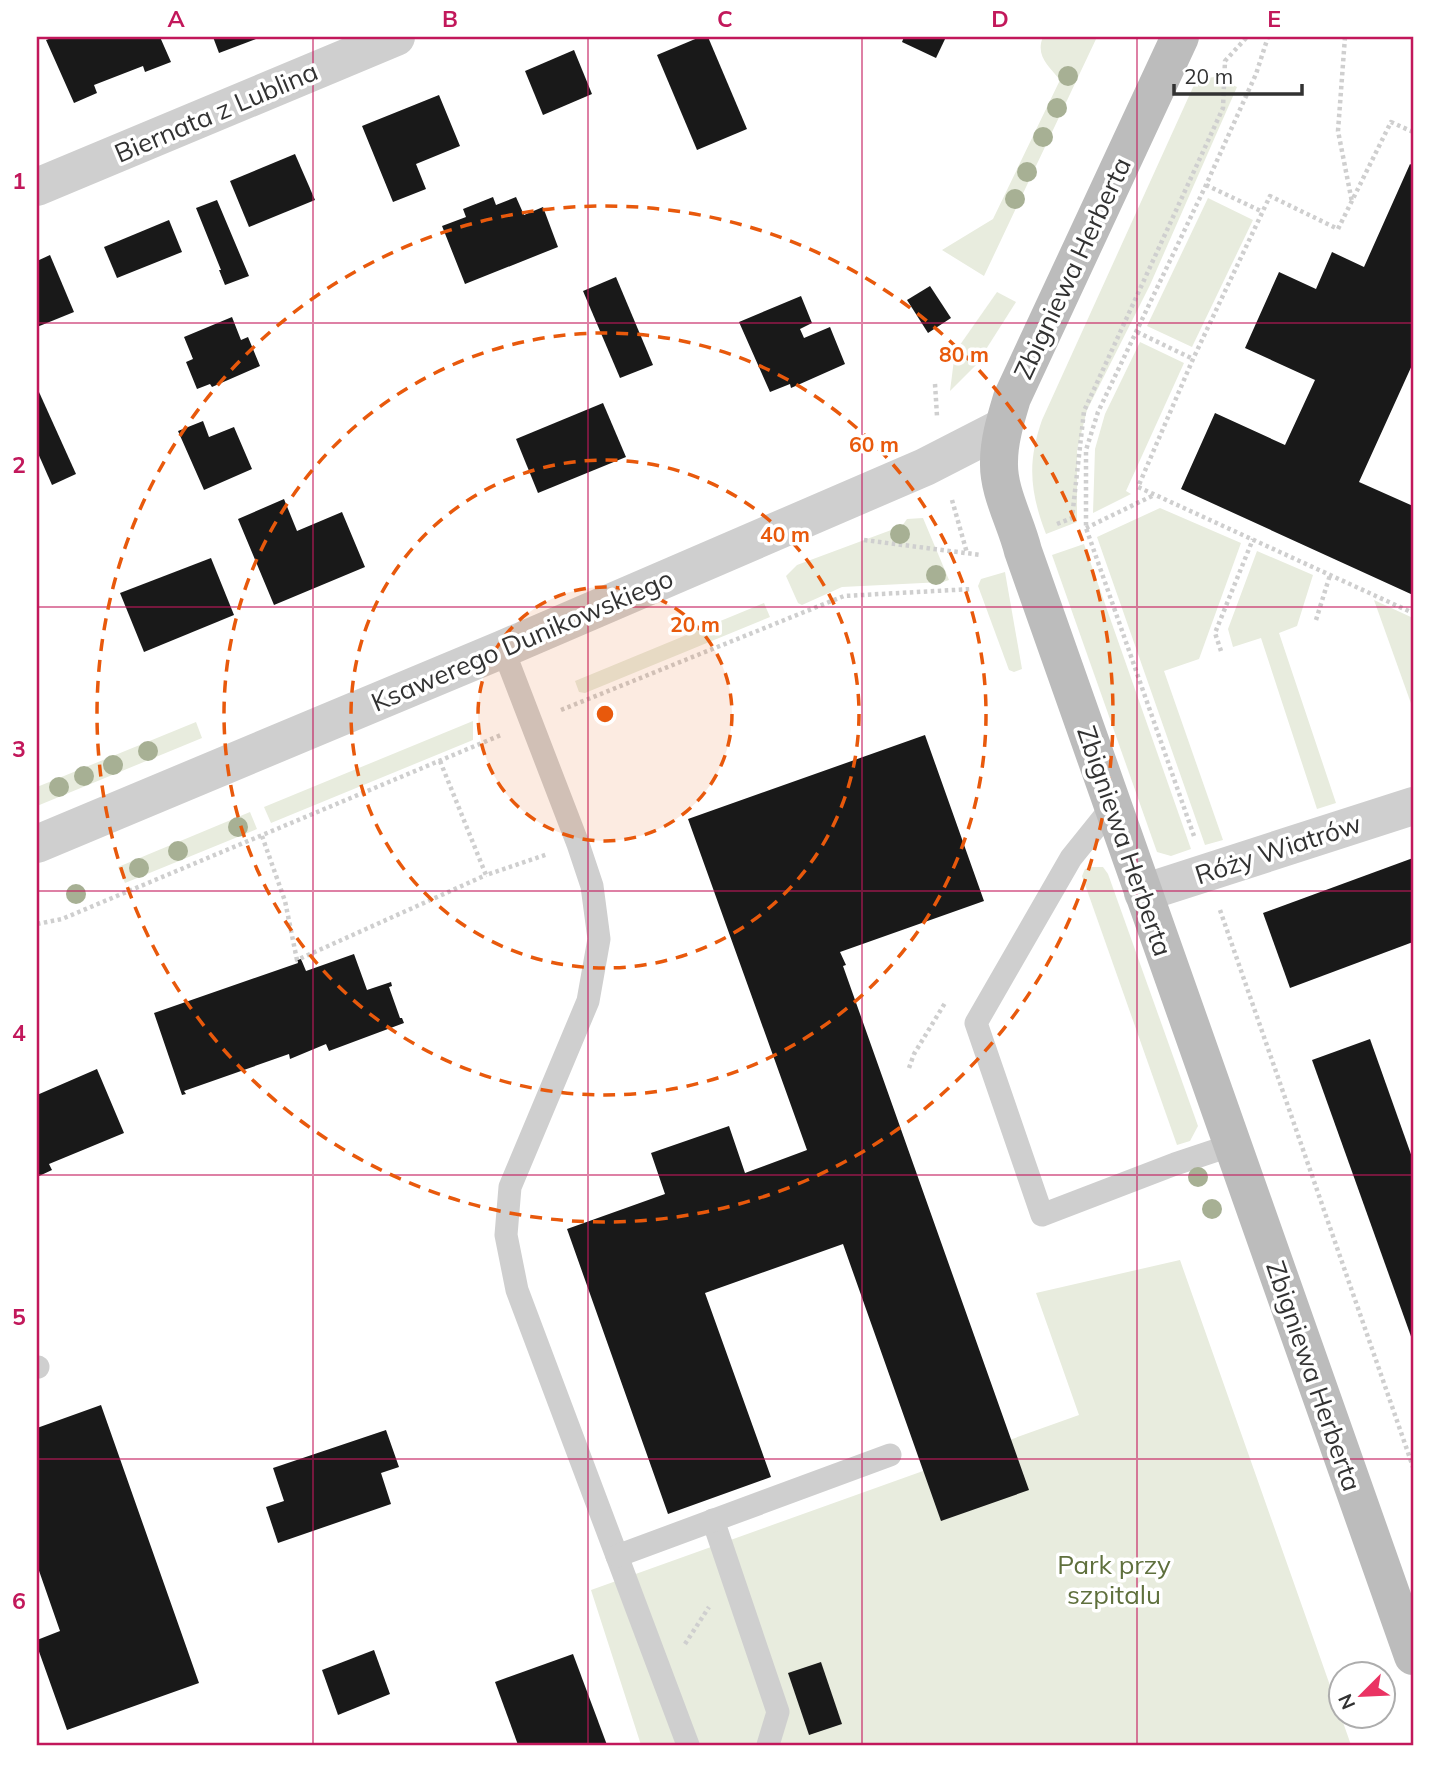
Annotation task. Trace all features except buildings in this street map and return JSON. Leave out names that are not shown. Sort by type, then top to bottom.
[{"type":"street","name":"Zbigniewa Herberta","points":[[1173,39],[1012,398],[1003,427],[998,463],[1003,491],[1112,807],[1413,1656]]},
{"type":"street","name":"Biernata z Lublina","points":[[37,187],[375,41]]},
{"type":"street","name":"Ksawerego Dunikowskiego","points":[[37,844],[503,649],[828,509],[925,467],[1003,427]]},
{"type":"street","name":"Róży Wiatrów","points":[[1143,893],[1412,803]]},
{"type":"lane","points":[[503,649],[592,886],[599,939],[588,1001],[510,1187],[506,1235],[517,1290],[688,1745]]},
{"type":"lane","points":[[1112,807],[1071,858],[975,1023],[1042,1215],[1232,1145]]},
{"type":"lane","points":[[617,1556],[890,1455]]},
{"type":"lane","points":[[713,1520],[778,1712],[768,1745]]},
{"type":"path","points":[[828,509],[846,538],[982,555],[1072,518],[1084,411],[1223,108],[1225,61],[1247,37]]},
{"type":"path","points":[[1268,37],[1256,74],[1206,185],[1098,411],[1086,450],[1086,528],[1413,1467]]},
{"type":"path","points":[[1345,37],[1338,131],[1352,202]]},
{"type":"path","points":[[1413,131],[1391,121],[1338,229],[1270,196],[1193,359],[1138,487],[1413,613]]},
{"type":"path","points":[[1206,185],[1263,212]]},
{"type":"path","points":[[1137,332],[1193,359]]},
{"type":"path","points":[[1086,528],[1155,494]]},
{"type":"path","points":[[1221,651],[1215,633],[1253,539]]},
{"type":"path","points":[[1316,620],[1330,575]]},
{"type":"path","points":[[440,761],[486,875]]},
{"type":"path","points":[[262,836],[285,901],[297,960],[486,875],[578,844]]},
{"type":"path","points":[[681,1651],[731,1572]]},
{"type":"green space","points":[[1043,37],[1097,37],[984,276],[942,250],[993,219],[1060,80],[1042,55]]},
{"type":"green space","points":[[1215,77],[1237,87],[1150,285],[1087,410],[1077,450],[1077,522],[1046,534],[1032,477],[1034,450],[1042,420],[1194,85],[1206,78]]},
{"type":"green space","points":[[1208,198],[1253,220],[1192,347],[1147,326]]},
{"type":"green space","points":[[997,292],[1016,302],[976,365],[950,391],[955,352]]},
{"type":"green space","points":[[1140,342],[1184,363],[1126,491],[1131,494],[1093,513],[1095,449],[1105,414]]},
{"type":"green space","points":[[1160,508],[1241,543],[1199,659],[1164,671],[1223,840],[1205,845],[1097,537]]},
{"type":"green space","points":[[923,518],[949,580],[842,587],[802,605],[798,603],[786,576],[797,565],[902,526],[907,519]]},
{"type":"green space","points":[[1084,544],[1191,849],[1171,856],[1157,852],[1052,555]]},
{"type":"green space","points":[[1257,551],[1313,575],[1297,626],[1279,633],[1336,803],[1317,809],[1261,638],[1233,647],[1228,629]]},
{"type":"green space","points":[[1005,572],[1022,669],[1014,672],[1009,670],[978,586],[981,579]]},
{"type":"green space","points":[[1374,600],[1413,618],[1413,709]]},
{"type":"green space","points":[[764,603],[770,617],[585,693],[579,692],[575,681]]},
{"type":"green space","points":[[473,721],[473,740],[271,823],[264,807]]},
{"type":"green space","points":[[196,722],[202,738],[37,806],[37,787]]},
{"type":"green space","points":[[250,812],[257,829],[125,883],[118,867]]},
{"type":"green space","points":[[1103,867],[1108,874],[1198,1126],[1190,1141],[1177,1145],[1082,876],[1085,869]]},
{"type":"green space","name":"Park przy szpitalu","points":[[1180,1260],[1328,1680],[1328,1730],[1346,1730],[1351,1745],[641,1745],[591,1590],[1079,1415],[1036,1293]]}]
